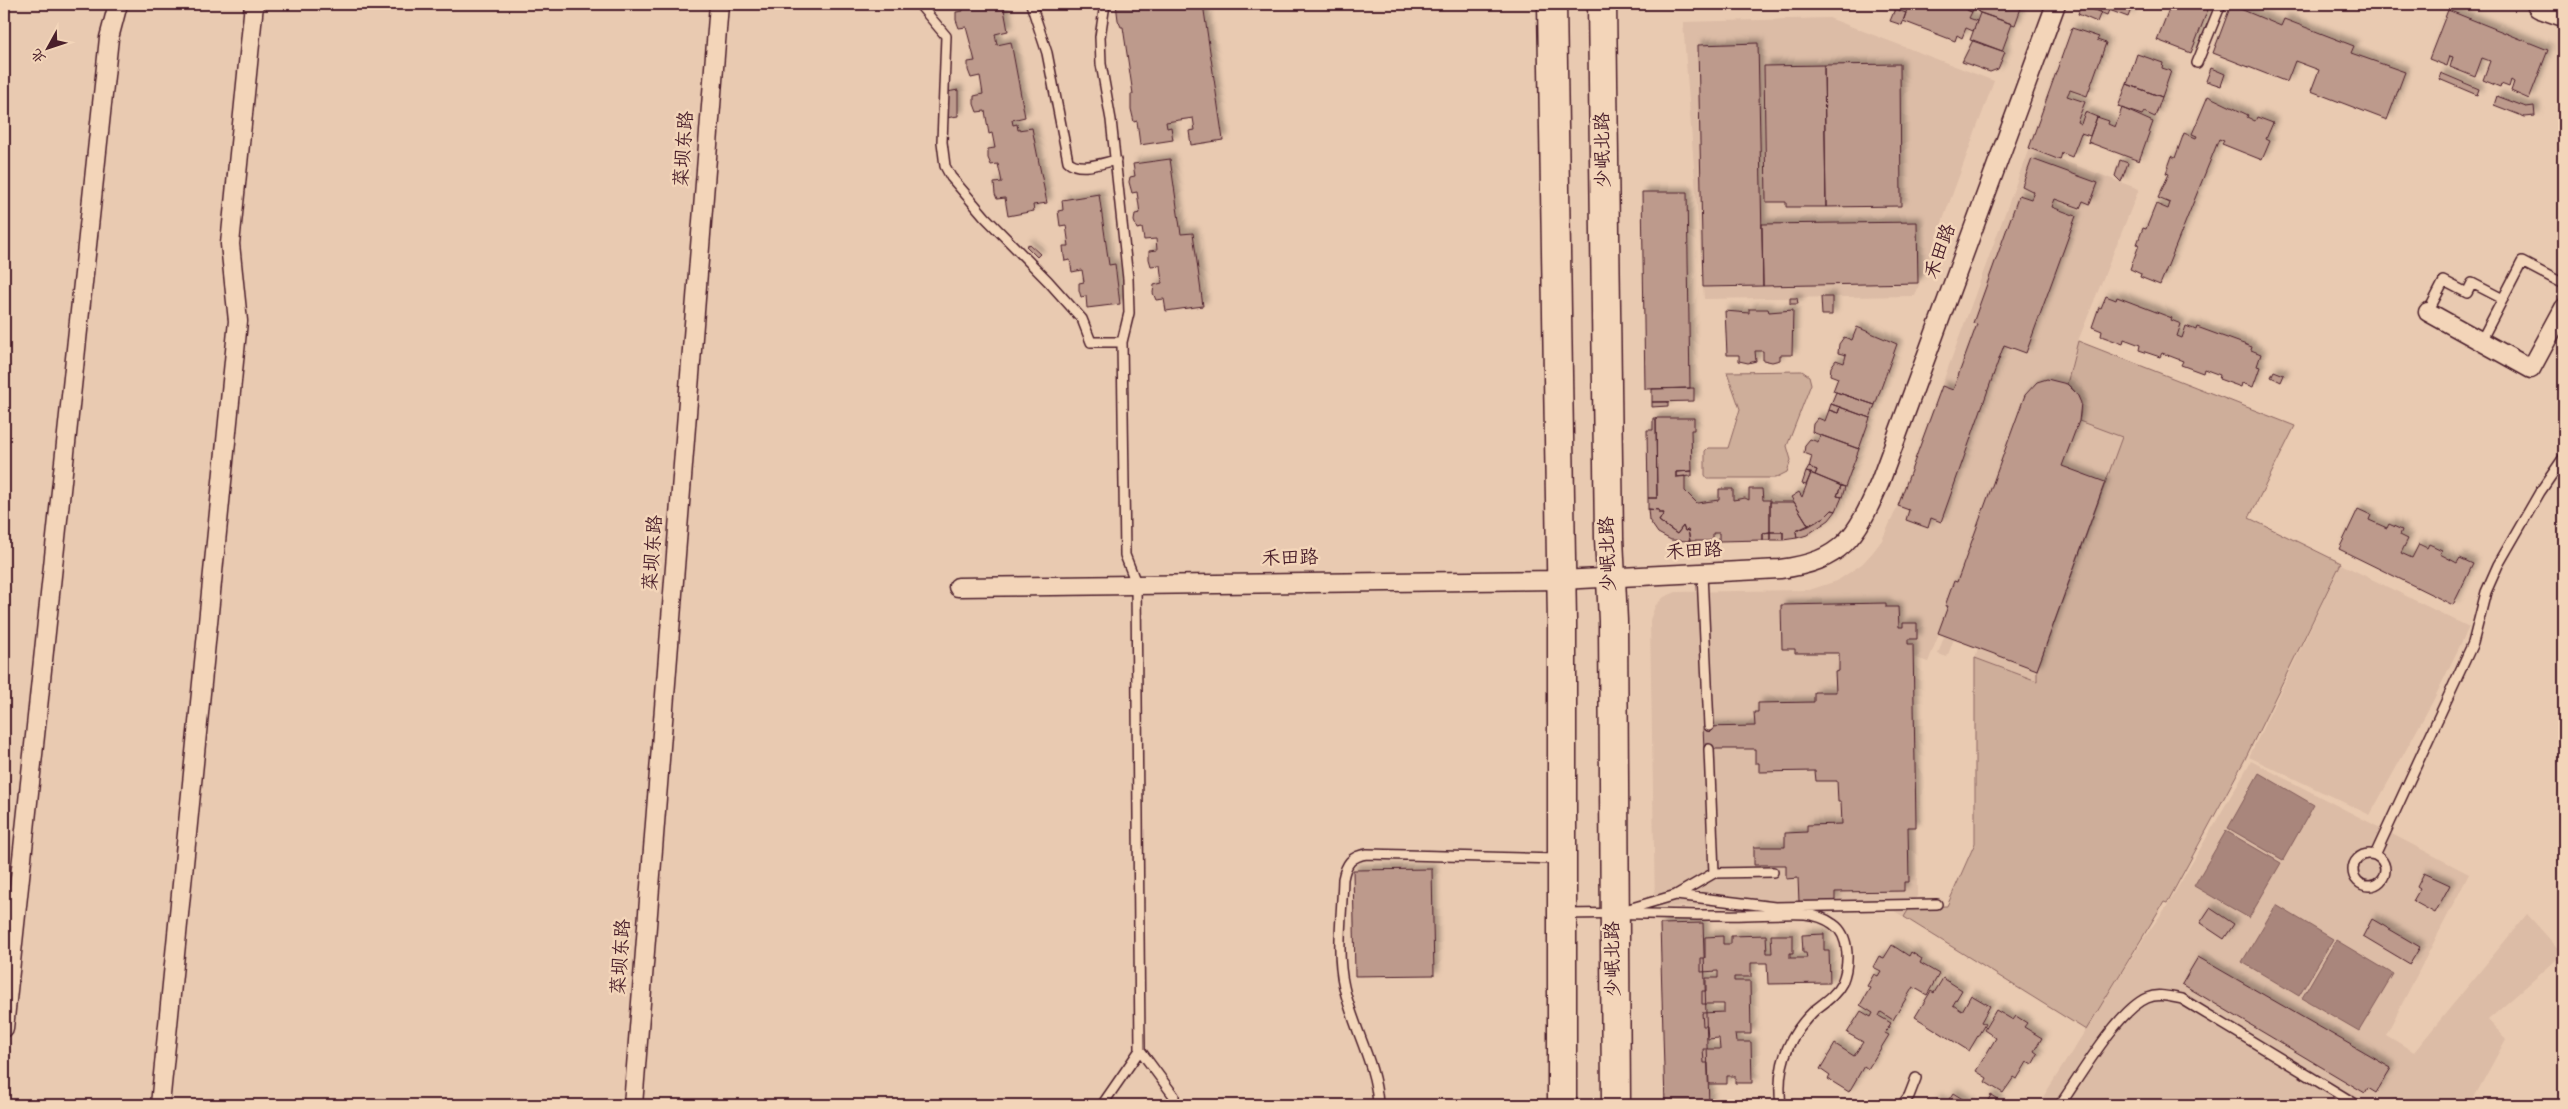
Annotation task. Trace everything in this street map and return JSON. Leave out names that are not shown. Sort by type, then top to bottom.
[{"type":"main road","points":[[1552,4],[1561,580],[1562,1105]]},
{"type":"main road","name":"少岷北路","points":[[1602,4],[1611,578],[1616,1105]]},
{"type":"main road","points":[[2541,4],[2564,12]]},
{"type":"street","points":[[4,1028],[109,38],[118,4]]},
{"type":"street","points":[[160,1105],[238,321],[230,244],[254,4]]},
{"type":"street","name":"菜坝东路","points":[[633,1105],[719,4]]},
{"type":"street","name":"禾田路","points":[[958,587],[1561,580],[1702,574],[1806,566],[1823,560],[1836,551],[1860,524],[1880,482],[2056,4]]},
{"type":"street","points":[[2428,312],[2532,369],[2564,308]]},
{"type":"lane","points":[[919,4],[946,36],[942,142],[945,166],[951,177],[984,218],[1048,281],[1082,319],[1091,342],[1122,342]]},
{"type":"lane","points":[[1031,4],[1047,53],[1068,161],[1081,166],[1116,160]]},
{"type":"lane","points":[[1105,4],[1100,37],[1101,64],[1116,160],[1128,279],[1129,313],[1122,342],[1125,555],[1136,584],[1140,1050],[1173,1101],[1181,1105]]},
{"type":"lane","points":[[2197,64],[2221,4]]},
{"type":"lane","points":[[2481,341],[2522,262],[2564,284]]},
{"type":"lane","points":[[2428,312],[2444,281],[2467,293],[2472,283],[2503,299]]},
{"type":"lane","points":[[2376,855],[2473,643],[2486,592],[2498,565],[2540,492],[2564,457]]},
{"type":"lane","points":[[1702,574],[1708,726]]},
{"type":"lane","points":[[1709,749],[1714,873]]},
{"type":"lane","points":[[1378,1105],[1368,1055],[1349,1007],[1343,985],[1340,956],[1343,879],[1345,867],[1349,860],[1357,855],[1366,854],[1562,859]]},
{"type":"lane","points":[[1615,912],[1676,895],[1714,873],[1773,872]]},
{"type":"lane","points":[[1676,895],[1775,908],[1937,904]]},
{"type":"lane","points":[[1563,914],[1615,912],[1722,915],[1805,914],[1819,917],[1834,924],[1842,933],[1847,951],[1842,983],[1835,994],[1798,1027],[1788,1043],[1781,1070],[1781,1105]]},
{"type":"lane","points":[[2060,1105],[2114,1028],[2132,1008],[2147,998],[2162,995],[2182,999],[2357,1105]]},
{"type":"lane","points":[[1102,1105],[1140,1050]]},
{"type":"lane","points":[[1902,1105],[1909,1096],[1916,1078]]},
{"type":"shaded area","points":[[1829,18],[1994,81],[1915,296],[1704,299],[1683,22]]},
{"type":"shaded area","points":[[2029,148],[2139,189],[2078,341],[2067,383],[2077,394],[2081,403],[2079,421],[2122,437],[2037,670],[2037,681],[1975,658],[1978,648],[1954,639],[1947,657],[1938,654],[1944,636],[1939,634],[1928,662],[1913,657],[1917,896],[1904,917],[1883,904],[1655,907],[1650,620],[1655,606],[1664,597],[1676,592],[1809,590],[1837,581],[1862,564],[1873,552],[1882,540],[1895,512]]},
{"type":"shaded area","points":[[2078,341],[2295,426],[2249,518],[2341,563],[2244,761],[2167,903],[2164,902],[2086,1030],[1904,917],[1910,907],[1947,906],[1975,843],[1975,658],[2037,681],[2037,670],[2122,437],[2079,421],[2081,410],[2078,396],[2067,384]]},
{"type":"shaded area","points":[[1802,371],[1809,376],[1811,384],[1787,446],[1791,460],[1787,472],[1775,478],[1707,478],[1705,475],[1705,451],[1708,448],[1728,448],[1740,409],[1727,372]]},
{"type":"shaded area","points":[[2341,564],[2469,627],[2433,701],[2370,815],[2249,757]]},
{"type":"shaded area","points":[[2251,761],[2469,874],[2386,1035],[2414,1052],[2527,914],[2563,954],[2488,1020],[2506,1039],[2470,1105],[2038,1105],[2144,938],[2167,906]]},
{"type":"shaded area","points":[[2259,773],[2314,805],[2283,860],[2228,828]]},
{"type":"shaded area","points":[[2226,831],[2281,863],[2249,918],[2194,886]]},
{"type":"shaded area","points":[[2276,905],[2333,939],[2299,996],[2242,962]]},
{"type":"shaded area","points":[[2336,940],[2393,974],[2359,1031],[2302,998]]},
{"type":"building","points":[[962,4],[1003,4],[1008,31],[995,34],[997,45],[1011,42],[1025,117],[1012,120],[1013,125],[1017,124],[1018,130],[1032,128],[1047,203],[1033,205],[1034,211],[1008,216],[1005,198],[997,199],[995,194],[994,183],[1002,182],[998,164],[991,165],[988,158],[988,149],[995,148],[992,133],[989,134],[985,111],[977,112],[974,104],[974,96],[983,94],[980,76],[971,78],[968,70],[968,62],[975,61],[966,27],[959,28],[956,20],[956,12],[963,11]]},
{"type":"building","points":[[1116,4],[1203,4],[1223,140],[1191,145],[1189,131],[1195,130],[1193,118],[1166,122],[1167,128],[1171,127],[1173,140],[1140,145],[1137,121],[1134,122],[1131,109],[1131,94],[1133,94],[1123,27],[1121,27],[1118,20]]},
{"type":"building","points":[[1909,4],[1962,4],[1968,6],[1967,10],[1972,12],[1969,18],[1977,21],[1973,31],[1966,28],[1962,38],[1957,35],[1955,41],[1903,21]]},
{"type":"building","points":[[1962,4],[1975,4],[1972,12],[1967,10],[1968,6]]},
{"type":"building","points":[[1981,4],[2016,4],[2015,6],[2021,8],[2015,25],[1978,12]]},
{"type":"building","points":[[2133,4],[2128,17],[2109,10],[2107,15],[2081,5]]},
{"type":"building","points":[[2171,4],[2210,4],[2191,53],[2157,40]]},
{"type":"building","points":[[2081,5],[2101,12],[2097,22],[2078,14]]},
{"type":"building","points":[[2231,5],[2281,26],[2284,19],[2354,46],[2351,53],[2405,72],[2387,120],[2311,91],[2319,70],[2295,61],[2287,82],[2213,53]]},
{"type":"building","points":[[1895,9],[1906,13],[1902,25],[1890,21]]},
{"type":"building","points":[[2448,10],[2548,50],[2529,99],[2511,91],[2514,82],[2511,80],[2509,87],[2501,84],[2500,87],[2483,80],[2490,61],[2482,58],[2475,77],[2450,67],[2453,57],[2450,56],[2447,66],[2429,59]]},
{"type":"building","points":[[1980,13],[2012,24],[2002,51],[1970,40]]},
{"type":"building","points":[[2072,28],[2099,37],[2097,40],[2106,43],[2087,96],[2070,90],[2067,96],[2085,102],[2077,122],[2081,124],[2085,112],[2097,117],[2090,136],[2081,133],[2072,157],[2062,153],[2060,160],[2029,148]]},
{"type":"building","points":[[1973,40],[2005,52],[1998,69],[1990,72],[1962,62]]},
{"type":"building","points":[[1758,43],[1763,286],[1703,287],[1698,45]]},
{"type":"building","points":[[2137,54],[2163,63],[2162,68],[2171,71],[2162,97],[2127,84]]},
{"type":"building","points":[[1900,64],[1901,206],[1826,207],[1824,65]]},
{"type":"building","points":[[1824,65],[1826,207],[1786,207],[1786,202],[1766,202],[1764,66]]},
{"type":"building","points":[[2211,68],[2225,74],[2221,86],[2206,81]]},
{"type":"building","points":[[2441,73],[2479,89],[2477,95],[2439,79]]},
{"type":"building","points":[[2127,84],[2162,97],[2155,117],[2144,112],[2142,115],[2118,107]]},
{"type":"building","points":[[958,90],[958,116],[946,118],[947,92]]},
{"type":"building","points":[[2208,96],[2248,115],[2247,117],[2255,121],[2257,117],[2273,123],[2266,139],[2270,141],[2262,160],[2222,144],[2224,141],[2219,139],[2160,285],[2140,277],[2141,274],[2130,269],[2143,228],[2146,229],[2156,204],[2168,209],[2170,203],[2158,198],[2169,174],[2166,173],[2172,156],[2175,158],[2184,133],[2196,138],[2197,136],[2192,134]]},
{"type":"building","points":[[2497,96],[2526,107],[2534,106],[2535,116],[2525,117],[2494,105]]},
{"type":"building","points":[[2122,108],[2153,122],[2139,161],[2088,142],[2097,117],[2109,121],[2108,124],[2115,127]]},
{"type":"building","points":[[1170,159],[1181,234],[1193,233],[1203,306],[1166,311],[1164,299],[1156,300],[1153,293],[1154,285],[1162,283],[1160,265],[1151,266],[1149,259],[1149,251],[1157,250],[1156,239],[1144,240],[1142,228],[1137,229],[1134,221],[1135,214],[1140,213],[1137,192],[1132,193],[1129,182],[1130,177],[1135,176],[1133,164]]},
{"type":"building","points":[[2032,159],[2098,183],[2090,204],[2083,201],[2080,208],[2055,199],[2052,207],[2076,216],[2026,353],[2004,345],[1941,522],[1931,518],[1928,528],[1906,520],[1909,510],[1898,506],[1942,386],[1953,390],[1977,324],[1973,323],[2019,195],[2031,199],[2034,192],[2022,186]]},
{"type":"building","points":[[2120,160],[2128,163],[2121,182],[2115,176]]},
{"type":"building","points":[[1642,192],[1687,192],[1690,388],[1645,389]]},
{"type":"building","points":[[1099,194],[1109,265],[1115,264],[1120,304],[1087,308],[1086,296],[1081,297],[1079,290],[1079,283],[1084,282],[1082,270],[1072,272],[1070,260],[1065,261],[1063,246],[1069,246],[1066,225],[1060,226],[1058,211],[1063,210],[1062,200]]},
{"type":"building","points":[[1917,222],[1918,283],[1763,286],[1762,224]]},
{"type":"building","points":[[1029,244],[1040,254],[1037,257],[1026,246]]},
{"type":"building","points":[[2106,296],[2116,300],[2117,297],[2172,318],[2171,320],[2181,324],[2177,336],[2182,338],[2186,326],[2196,330],[2197,327],[2252,347],[2251,350],[2261,354],[2257,366],[2260,367],[2253,387],[2242,383],[2241,387],[2219,379],[2220,375],[2204,369],[2203,373],[2181,365],[2183,361],[2162,353],[2160,357],[2139,350],[2140,345],[2124,339],[2123,344],[2101,336],[2102,331],[2092,327],[2099,307],[2101,308]]},
{"type":"building","points":[[1821,297],[1832,297],[1832,315],[1822,315]]},
{"type":"building","points":[[1790,298],[1797,298],[1798,304],[1790,304]]},
{"type":"building","points":[[1749,309],[1768,309],[1769,312],[1793,310],[1792,355],[1780,355],[1780,360],[1772,362],[1763,360],[1763,351],[1755,351],[1756,361],[1748,363],[1739,361],[1739,355],[1727,355],[1725,311],[1749,313]]},
{"type":"building","points":[[1857,327],[1897,344],[1875,405],[1833,391],[1838,378],[1830,375],[1831,367],[1836,360],[1844,363],[1846,355],[1838,353],[1839,344],[1844,337],[1852,340]]},
{"type":"building","points":[[2274,371],[2284,375],[2281,382],[2271,377]]},
{"type":"building","points":[[2047,379],[2067,384],[2077,394],[2081,403],[2079,421],[2062,466],[2105,482],[2037,670],[1938,633],[1948,606],[1945,606],[1954,581],[1957,582],[2025,395],[2037,382]]},
{"type":"building","points":[[1694,388],[1694,401],[1652,402],[1652,389]]},
{"type":"building","points":[[1836,392],[1875,405],[1870,418],[1831,404]]},
{"type":"building","points":[[1652,402],[1668,402],[1668,406],[1652,407]]},
{"type":"building","points":[[1831,404],[1840,407],[1838,413],[1829,410]]},
{"type":"building","points":[[1840,407],[1870,418],[1859,449],[1812,432],[1813,424],[1818,418],[1825,421],[1829,410],[1838,413]]},
{"type":"building","points":[[1653,418],[1656,418],[1657,498],[1648,498],[1647,430],[1653,430]]},
{"type":"building","points":[[1656,418],[1694,418],[1694,430],[1691,430],[1692,471],[1676,472],[1676,477],[1685,476],[1685,491],[1697,503],[1719,500],[1719,489],[1733,489],[1733,500],[1745,498],[1749,500],[1749,489],[1762,489],[1763,500],[1770,500],[1770,532],[1763,533],[1763,540],[1719,541],[1719,533],[1713,533],[1713,541],[1690,541],[1688,530],[1685,531],[1683,526],[1677,534],[1659,521],[1664,513],[1659,513],[1659,510],[1648,509],[1648,498],[1657,498]]},
{"type":"building","points":[[1820,435],[1859,449],[1845,487],[1815,475],[1817,470],[1809,467],[1812,456],[1804,453],[1805,445],[1810,439],[1818,442]]},
{"type":"building","points":[[1809,467],[1817,470],[1815,475],[1806,472]]},
{"type":"building","points":[[1692,471],[1692,476],[1676,477],[1676,472]]},
{"type":"building","points":[[1806,472],[1811,473],[1806,485],[1802,484]]},
{"type":"building","points":[[1811,473],[1841,486],[1837,496],[1842,497],[1836,511],[1832,510],[1825,517],[1809,526],[1791,497],[1799,492],[1802,497]]},
{"type":"building","points":[[1841,486],[1845,487],[1842,497],[1837,496]]},
{"type":"building","points":[[1770,502],[1794,502],[1809,526],[1796,531],[1797,538],[1783,540],[1783,532],[1770,532]]},
{"type":"building","points":[[1648,509],[1659,510],[1659,513],[1664,513],[1659,521],[1677,534],[1683,526],[1685,531],[1688,530],[1690,541],[1671,540],[1658,533],[1649,520]]},
{"type":"building","points":[[2358,509],[2371,515],[2369,520],[2387,528],[2389,524],[2402,530],[2400,535],[2408,539],[2401,553],[2412,558],[2419,544],[2427,548],[2429,544],[2442,550],[2440,554],[2457,563],[2460,558],[2473,564],[2453,605],[2339,549]]},
{"type":"building","points":[[1832,510],[1836,511],[1829,520],[1807,535],[1797,538],[1796,531],[1825,517]]},
{"type":"building","points":[[1770,532],[1783,532],[1783,540],[1770,540]]},
{"type":"building","points":[[1770,532],[1770,540],[1763,540],[1763,533]]},
{"type":"building","points":[[1886,603],[1886,607],[1898,607],[1899,627],[1903,627],[1903,623],[1917,623],[1917,639],[1908,639],[1908,644],[1913,644],[1916,823],[1916,827],[1908,827],[1909,882],[1904,882],[1904,891],[1835,892],[1835,902],[1799,902],[1798,878],[1786,879],[1786,865],[1754,865],[1754,847],[1785,847],[1785,833],[1807,832],[1807,825],[1842,824],[1841,802],[1838,802],[1837,781],[1816,781],[1815,771],[1759,772],[1759,763],[1755,763],[1755,749],[1704,749],[1703,727],[1755,726],[1754,712],[1758,712],[1758,703],[1814,702],[1814,692],[1836,692],[1835,672],[1839,671],[1839,653],[1795,653],[1795,649],[1782,649],[1781,605]]},
{"type":"building","points":[[1432,869],[1434,975],[1355,976],[1353,870]]},
{"type":"building","points":[[2424,873],[2450,885],[2435,913],[2413,901],[2420,889],[2417,887]]},
{"type":"building","points":[[2210,908],[2234,924],[2224,939],[2200,923]]},
{"type":"building","points":[[2372,919],[2420,947],[2410,964],[2363,936]]},
{"type":"building","points":[[1703,923],[1709,1105],[1665,1105],[1660,924]]},
{"type":"building","points":[[1824,934],[1824,950],[1829,950],[1830,983],[1768,984],[1767,963],[1751,963],[1751,977],[1734,977],[1734,981],[1750,981],[1751,1034],[1735,1034],[1736,1042],[1751,1042],[1752,1083],[1735,1083],[1735,1076],[1727,1076],[1727,1084],[1709,1084],[1708,1063],[1704,1063],[1703,1049],[1720,1049],[1719,1038],[1708,1039],[1707,1026],[1703,1026],[1702,1013],[1724,1012],[1724,1004],[1702,1004],[1702,991],[1706,991],[1706,978],[1718,978],[1718,971],[1701,972],[1701,958],[1705,958],[1705,937],[1723,936],[1723,944],[1731,944],[1731,936],[1766,935],[1767,953],[1772,953],[1771,935],[1793,935],[1793,953],[1790,953],[1790,958],[1807,958],[1806,953],[1803,953],[1802,935]]},
{"type":"building","points":[[1892,945],[1909,956],[1911,952],[1922,959],[1920,963],[1939,974],[1927,995],[1913,987],[1893,1020],[1881,1012],[1879,1016],[1891,1023],[1885,1033],[1889,1035],[1868,1069],[1864,1066],[1849,1092],[1828,1079],[1830,1076],[1820,1069],[1835,1044],[1854,1056],[1863,1042],[1847,1033],[1861,1011],[1871,1017],[1873,1013],[1860,1005],[1870,988],[1867,986],[1874,974],[1878,976],[1881,971],[1873,967],[1879,956],[1884,958]]},
{"type":"building","points":[[2198,957],[2391,1068],[2376,1093],[2368,1088],[2365,1093],[2182,984]]},
{"type":"building","points":[[1943,978],[1962,990],[1953,1005],[1962,1011],[1971,995],[1990,1006],[1981,1022],[1985,1024],[1969,1051],[1915,1017],[1931,991],[1934,993]]},
{"type":"building","points":[[1996,1010],[2013,1020],[2016,1016],[2027,1023],[2024,1027],[2042,1038],[2034,1051],[2038,1054],[2032,1065],[2027,1062],[2017,1079],[2014,1077],[2003,1093],[1985,1082],[1987,1078],[1976,1071],[1996,1038],[1984,1030]]},
{"type":"building","points":[[1953,1093],[1972,1105],[1933,1105],[1937,1099],[1946,1104]]},
{"type":"building","points":[[1991,1095],[1999,1100],[1995,1105],[1985,1105]]}]
